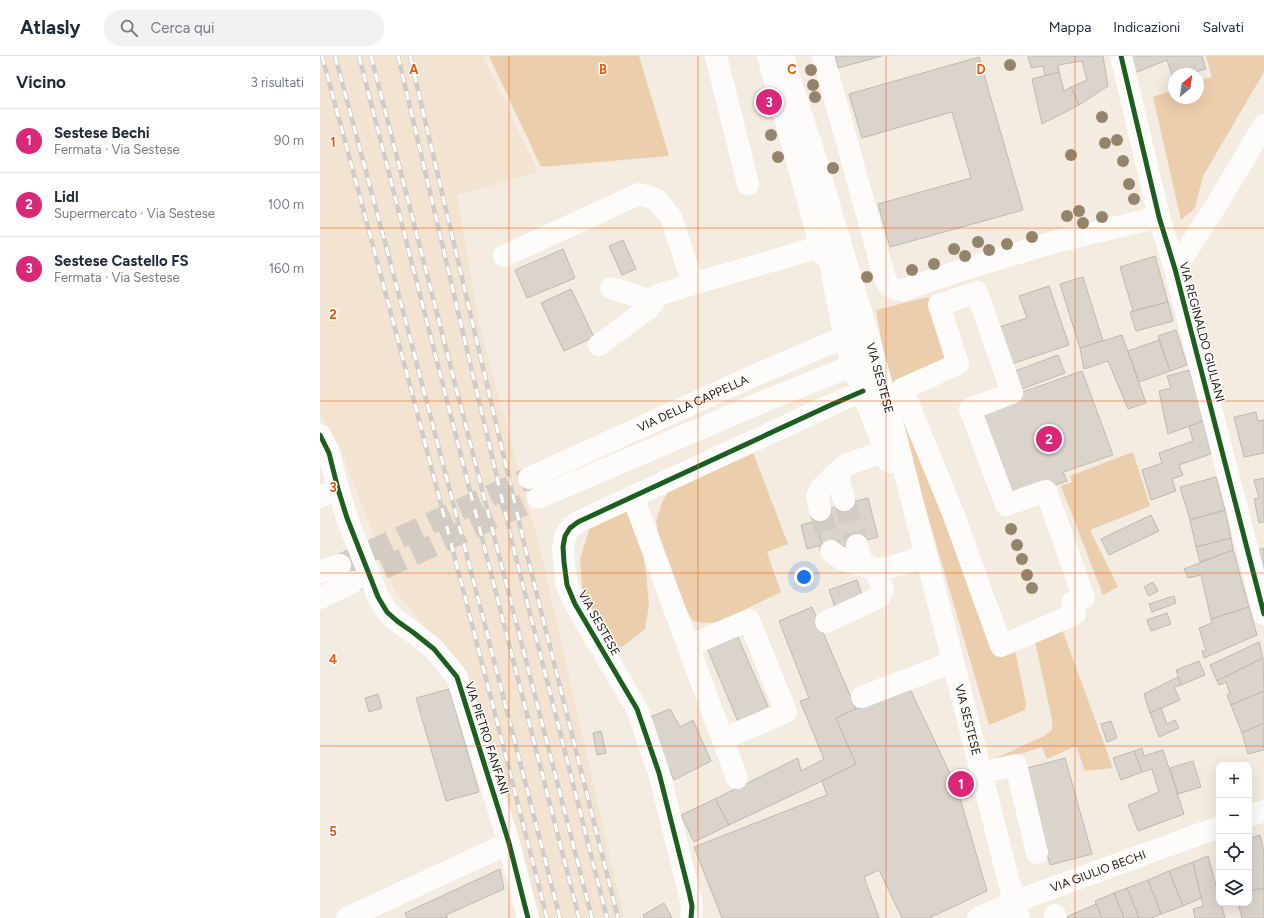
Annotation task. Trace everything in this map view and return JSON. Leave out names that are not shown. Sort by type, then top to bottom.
[{"type":"street","points":[[716,56],[748,184]]},
{"type":"street","name":"VIA SESTESE","points":[[768,56],[833,247],[871,346],[893,444],[923,556],[941,615],[973,746],[1016,910]]},
{"type":"street","name":"VIA SESTESE","points":[[784,56],[790,80],[811,144],[833,247],[838,310],[863,391],[893,444]]},
{"type":"street","points":[[823,56],[885,278],[892,289],[903,290],[1051,243],[1159,217]]},
{"type":"street","name":"VIA REGINALDO GIULIANI","points":[[1120,56],[1159,217],[1175,269],[1264,614]]},
{"type":"street","points":[[1175,269],[1214,209],[1264,125]]},
{"type":"street","points":[[504,256],[639,194],[656,199],[671,217],[693,284]]},
{"type":"street","points":[[611,288],[646,299],[652,299],[658,295],[693,284],[833,247],[850,350],[893,444],[843,467],[821,488],[817,496],[820,510]]},
{"type":"street","points":[[977,292],[1012,393],[970,409],[1006,505],[1046,491],[1084,598],[1072,603],[1075,614],[1001,646],[953,513],[902,389],[958,364],[939,305],[977,292]]},
{"type":"street","points":[[599,345],[649,308],[658,295]]},
{"type":"street","name":"VIA DELLA CAPPELLA","points":[[529,478],[760,374],[850,350]]},
{"type":"street","name":"VIA DELLA CAPPELLA","points":[[538,498],[772,398],[850,350]]},
{"type":"street","name":"VIA SESTESE","points":[[692,918],[692,906],[663,788],[645,730],[637,709],[575,604],[567,585],[564,562],[565,536],[570,528],[578,522],[863,391]]},
{"type":"street","name":"VIA PIETRO FANFANI","points":[[320,435],[329,453],[329,493],[348,518],[378,597],[387,612],[434,649],[457,676],[509,843],[528,918]]},
{"type":"street","points":[[843,467],[839,481],[844,500]]},
{"type":"street","points":[[633,497],[738,778]]},
{"type":"street","points":[[826,622],[880,597],[883,590],[873,569],[862,560],[857,544]]},
{"type":"street","points":[[831,551],[841,559],[873,569],[890,567],[923,556]]},
{"type":"street","points":[[320,598],[353,582]]},
{"type":"street","points":[[688,646],[749,620],[786,712],[723,739]]},
{"type":"street","points":[[862,697],[953,662]]},
{"type":"street","points":[[981,773],[1016,765],[1037,853]]},
{"type":"street","points":[[1252,815],[1264,811]]},
{"type":"street","name":"VIA GIULIO BECHI","points":[[978,918],[1016,910],[1216,828]]},
{"type":"street","points":[[353,917],[509,843]]},
{"type":"shaded area","points":[[320,56],[483,56],[538,172],[457,195],[479,324],[540,549],[624,918],[526,918],[461,671],[394,589],[340,447],[320,414]]},
{"type":"shaded area","points":[[489,56],[639,56],[669,156],[541,167]]},
{"type":"shaded area","points":[[1206,56],[1264,56],[1264,72],[1203,176],[1195,208],[1181,220],[1153,97],[1168,92],[1168,104],[1204,104],[1204,79],[1212,77]]},
{"type":"shaded area","points":[[928,297],[939,305],[958,364],[902,389],[1001,646],[1013,641],[1026,703],[1025,710],[989,725],[889,383],[876,310]]},
{"type":"shaded area","points":[[752,450],[788,544],[767,552],[781,592],[719,622],[703,623],[693,621],[677,594],[663,557],[656,521],[663,500],[672,486]]},
{"type":"shaded area","points":[[1133,452],[1150,506],[1090,530],[1118,587],[1103,595],[1061,486],[1072,482],[1070,476]]},
{"type":"shaded area","points":[[628,507],[640,534],[649,605],[645,629],[625,645],[615,650],[601,630],[582,587],[580,559],[593,521]]},
{"type":"shaded area","points":[[1059,621],[1113,768],[1085,771],[1076,746],[1047,759],[1042,747],[998,761],[996,758],[1044,736],[1052,730],[1052,720],[1033,632]]},
{"type":"building","points":[[835,56],[882,56],[838,68]]},
{"type":"building","points":[[1028,56],[1103,56],[1108,86],[1079,105],[1071,87],[1087,80],[1082,61],[1058,65],[1059,72],[1045,76],[1043,66],[1031,68]]},
{"type":"building","points":[[1129,56],[1202,56],[1206,69],[1170,68],[1167,60],[1132,74]]},
{"type":"building","points":[[979,57],[1023,210],[890,247],[878,204],[971,178],[952,112],[862,138],[849,94]]},
{"type":"building","points":[[1059,72],[1064,91],[1071,87],[1079,105],[1042,124],[1032,79]]},
{"type":"building","points":[[623,240],[636,269],[622,275],[609,246]]},
{"type":"building","points":[[563,249],[575,278],[527,298],[515,270]]},
{"type":"building","points":[[1155,256],[1168,302],[1133,311],[1120,267]]},
{"type":"building","points":[[1083,277],[1103,341],[1080,348],[1060,284]]},
{"type":"building","points":[[1049,286],[1069,345],[1005,366],[993,329],[1027,318],[1019,296]]},
{"type":"building","points":[[571,289],[594,337],[564,351],[541,303]]},
{"type":"building","points":[[1168,302],[1173,321],[1136,331],[1130,312]]},
{"type":"building","points":[[1176,330],[1187,365],[1170,371],[1158,336]]},
{"type":"building","points":[[1122,335],[1146,403],[1128,409],[1108,361],[1084,369],[1080,348]]},
{"type":"building","points":[[1159,340],[1170,371],[1139,382],[1128,351]]},
{"type":"building","points":[[1058,355],[1065,373],[1014,392],[1007,374]]},
{"type":"building","points":[[1190,370],[1203,421],[1168,434],[1159,391],[1171,388],[1167,376]]},
{"type":"building","points":[[1082,371],[1113,455],[1063,472],[1067,481],[1014,499],[976,412],[983,406]]},
{"type":"building","points":[[1256,412],[1258,421],[1264,420],[1264,453],[1244,457],[1234,417]]},
{"type":"building","points":[[1203,421],[1211,454],[1179,465],[1183,475],[1172,479],[1176,491],[1151,500],[1142,470],[1162,463],[1159,453],[1193,441],[1189,426]]},
{"type":"building","points":[[1216,477],[1225,510],[1190,520],[1180,487]]},
{"type":"building","points":[[1264,478],[1264,522],[1259,523],[1254,499],[1259,498],[1254,480]]},
{"type":"building","points":[[868,498],[878,537],[826,551],[822,545],[816,521],[816,512]]},
{"type":"building","points":[[1225,510],[1231,538],[1196,547],[1190,520]]},
{"type":"building","points":[[1151,515],[1159,531],[1109,555],[1101,539]]},
{"type":"building","points":[[816,521],[822,545],[807,549],[801,525]]},
{"type":"building","points":[[1231,538],[1233,550],[1200,562],[1196,547]]},
{"type":"building","points":[[1264,548],[1264,586],[1255,551]]},
{"type":"building","points":[[1233,550],[1249,607],[1211,619],[1201,575],[1188,578],[1184,569]]},
{"type":"building","points":[[857,580],[863,597],[835,607],[829,590]]},
{"type":"building","points":[[1153,582],[1158,591],[1149,596],[1144,587]]},
{"type":"building","points":[[1174,596],[1176,603],[1152,612],[1149,604]]},
{"type":"building","points":[[812,607],[856,709],[836,718],[856,764],[729,825],[715,799],[798,758],[801,771],[824,759],[800,701],[809,698],[779,621]]},
{"type":"building","points":[[1249,607],[1257,635],[1204,658],[1202,651],[1206,651],[1199,628],[1212,623],[1211,619]]},
{"type":"building","points":[[1167,613],[1171,624],[1151,631],[1147,620]]},
{"type":"building","points":[[737,635],[770,711],[739,724],[707,648]]},
{"type":"building","points":[[1259,642],[1263,658],[1217,681],[1210,665]]},
{"type":"building","points":[[1263,658],[1264,691],[1231,705],[1227,695],[1230,694],[1226,682],[1219,685],[1217,681]]},
{"type":"building","points":[[1199,661],[1205,675],[1181,685],[1176,670]]},
{"type":"building","points":[[1178,677],[1181,685],[1174,687],[1180,700],[1150,713],[1144,694]]},
{"type":"building","points":[[908,685],[957,788],[987,891],[929,918],[902,918],[879,870],[864,877],[879,918],[722,918],[694,847],[827,795],[822,781],[856,764],[836,718]]},
{"type":"building","points":[[449,689],[479,792],[446,801],[416,698]]},
{"type":"building","points":[[1264,691],[1264,723],[1242,733],[1231,705]]},
{"type":"building","points":[[378,694],[382,708],[369,712],[365,698]]},
{"type":"building","points":[[1161,708],[1167,724],[1175,720],[1179,728],[1159,737],[1150,713]]},
{"type":"building","points":[[670,709],[680,727],[693,720],[711,761],[674,780],[655,736],[650,717]]},
{"type":"building","points":[[1111,721],[1117,738],[1107,742],[1101,724]]},
{"type":"building","points":[[1264,723],[1264,750],[1248,754],[1242,733]]},
{"type":"building","points":[[601,731],[606,753],[597,755],[593,733]]},
{"type":"building","points":[[1142,748],[1144,756],[1163,750],[1184,814],[1138,831],[1128,805],[1159,792],[1152,769],[1142,772],[1134,751]]},
{"type":"building","points":[[1134,751],[1142,772],[1121,780],[1113,758]]},
{"type":"building","points":[[1065,758],[1092,854],[1050,865],[1024,769]]},
{"type":"building","points":[[1193,761],[1201,787],[1178,794],[1170,768]]},
{"type":"building","points":[[715,799],[729,825],[694,842],[681,815]]},
{"type":"building","points":[[1260,835],[1264,851],[1264,888],[1252,890],[1252,870],[1252,838]]},
{"type":"building","points":[[1208,856],[1216,885],[1216,906],[1222,906],[1225,918],[1195,918],[1193,909],[1203,906],[1193,862]]},
{"type":"building","points":[[1193,862],[1201,898],[1183,906],[1169,871]]},
{"type":"building","points":[[500,869],[504,889],[446,915],[448,918],[407,918],[405,913]]},
{"type":"building","points":[[1169,871],[1183,906],[1161,914],[1148,880]]},
{"type":"building","points":[[1148,880],[1161,914],[1151,918],[1139,918],[1127,888]]},
{"type":"building","points":[[1127,888],[1139,918],[1124,918],[1114,893]]},
{"type":"building","points":[[1264,888],[1264,918],[1242,918],[1239,906],[1252,906],[1252,890]]},
{"type":"building","points":[[1114,893],[1124,918],[1102,918],[1095,901]]},
{"type":"building","points":[[664,903],[672,918],[644,918],[643,915]]},
{"type":"building","points":[[1096,904],[1102,918],[1064,918]]},
{"type":"tunnel","points":[[340,565],[529,478]]},
{"type":"tunnel","points":[[353,582],[538,498]]},
{"type":"tunnel","points":[[844,500],[857,545]]},
{"type":"tunnel","points":[[820,510],[831,551]]},
{"type":"railway","points":[[322,56],[380,271],[547,918]]},
{"type":"railway","points":[[335,56],[390,261],[560,918]]},
{"type":"railway","points":[[359,56],[579,918]]},
{"type":"railway","points":[[371,56],[592,918]]},
{"type":"railway","points":[[398,56],[514,550],[607,918]]},
{"type":"railway","points":[[410,56],[525,547],[618,918]]},
{"type":"cycle path","points":[[1121,56],[1159,217],[1175,269],[1264,614]]},
{"type":"cycle path","points":[[691,918],[692,906],[689,892],[659,773],[637,709],[575,604],[567,585],[563,547],[565,536],[570,528],[578,522],[863,391]]},
{"type":"cycle path","points":[[320,435],[329,453],[347,518],[378,597],[387,612],[434,649],[457,677],[509,843],[528,918]]},
{"type":"place","name":"Sestese Castello FS","points":[[769,102]]},
{"type":"place","name":"Lidl","points":[[1049,439]]},
{"type":"place","name":"Sestese Bechi","points":[[961,784]]}]
